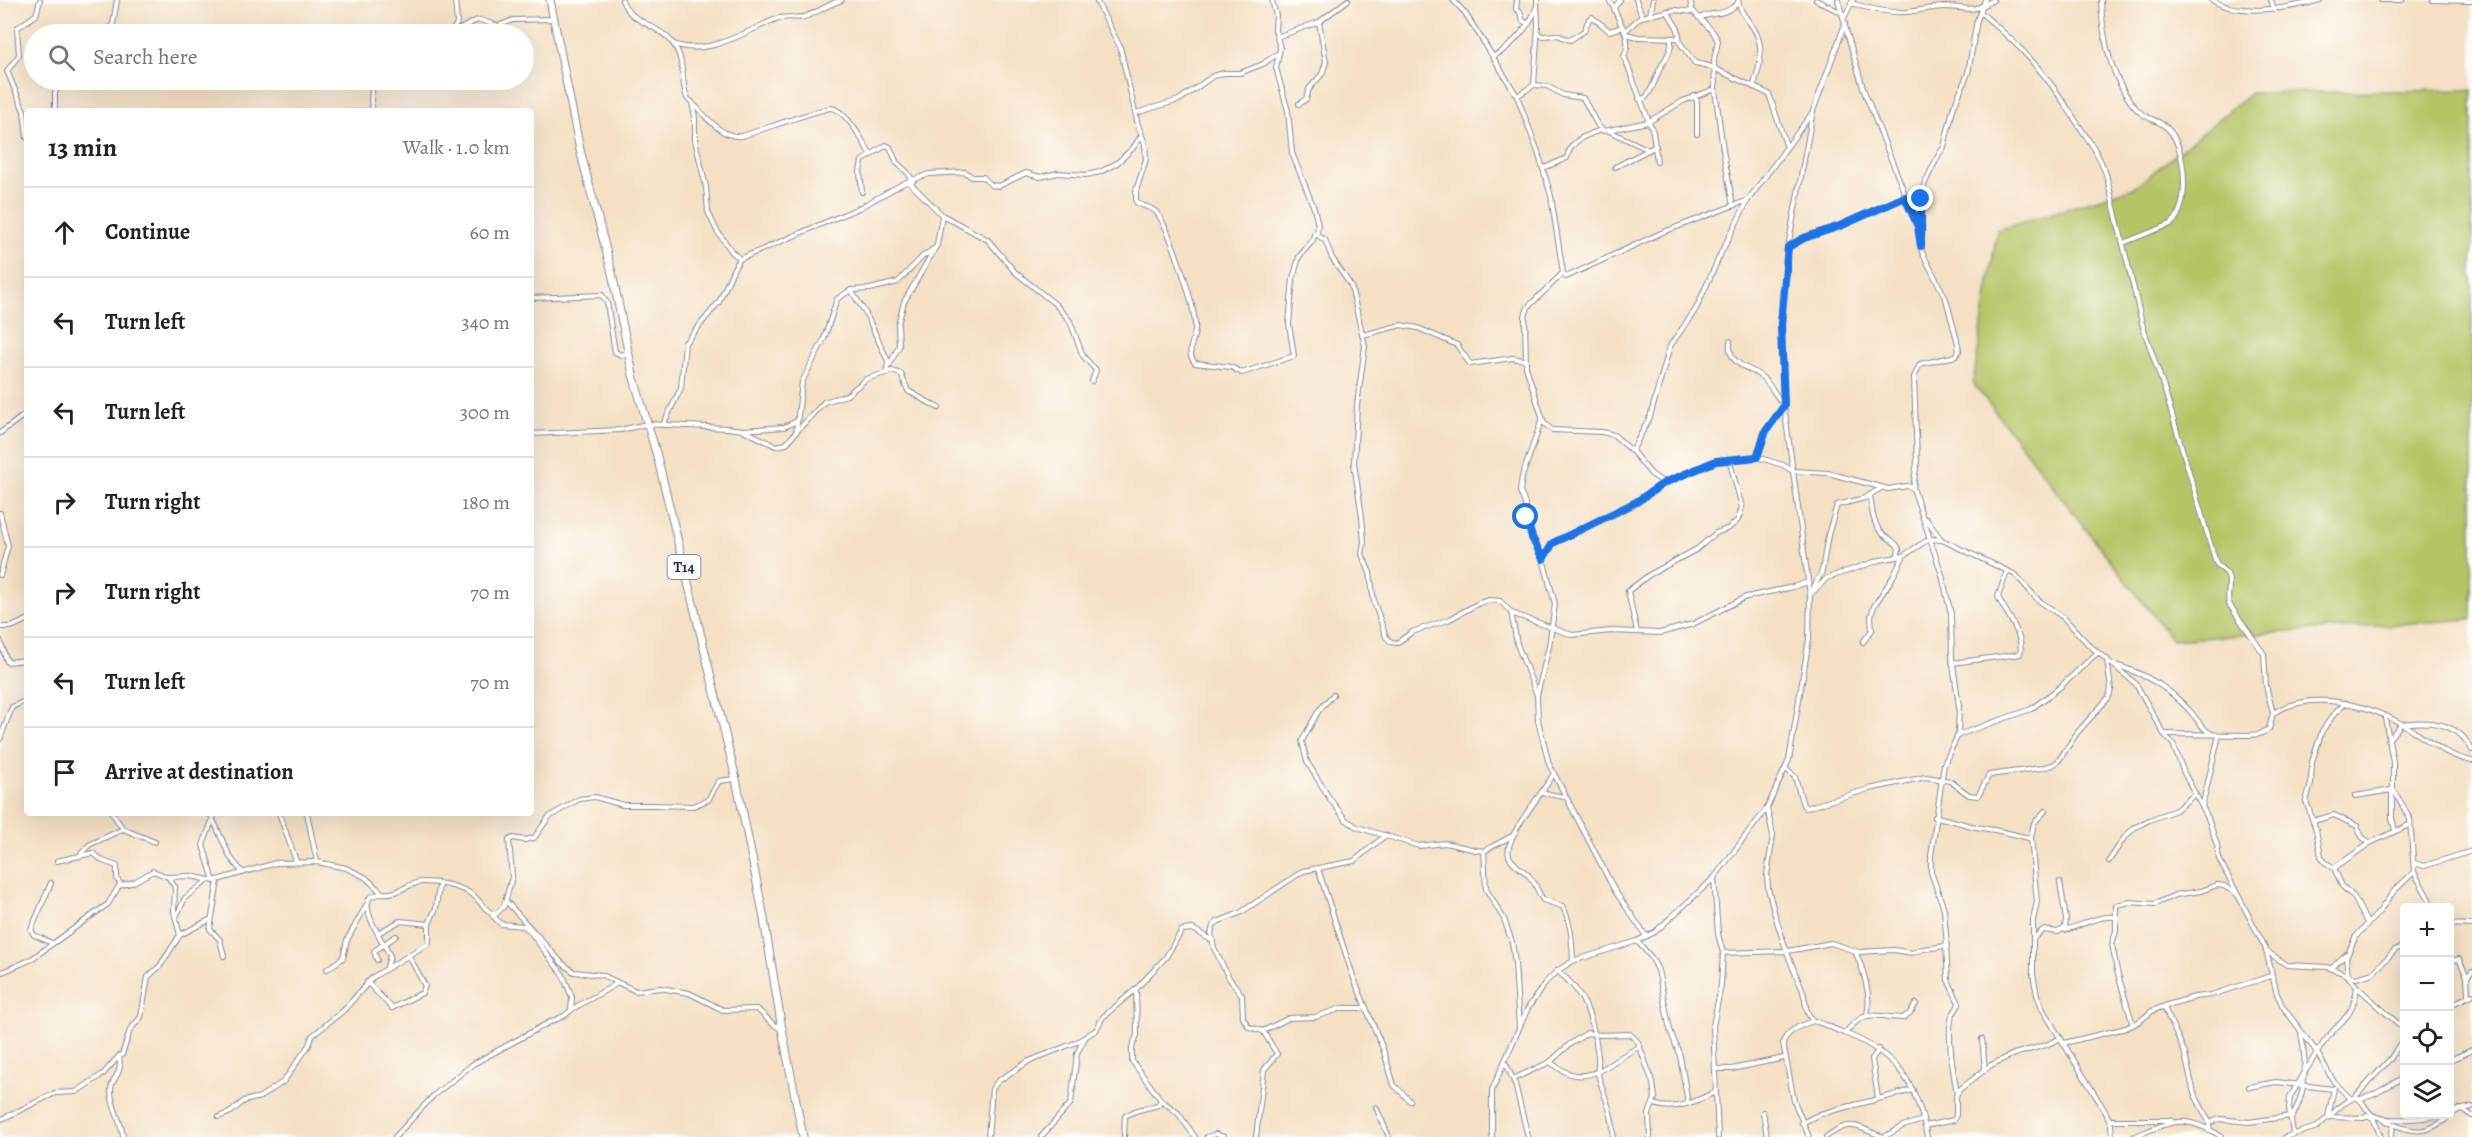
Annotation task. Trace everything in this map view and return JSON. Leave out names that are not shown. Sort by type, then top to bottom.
[{"type":"highway","name":"T14","points":[[550,0],[580,150],[612,273],[628,353],[665,488],[736,779],[763,913],[803,1137]]},
{"type":"street","points":[[24,111],[7,71],[20,55],[18,28],[36,15],[40,0]]},
{"type":"street","points":[[113,24],[117,0]]},
{"type":"street","points":[[455,0],[456,24]]},
{"type":"street","points":[[622,0],[633,16],[663,33],[674,44],[684,73],[686,94],[696,117],[695,140],[706,187],[708,212],[717,231],[740,259]]},
{"type":"street","points":[[822,9],[823,0]]},
{"type":"street","points":[[674,44],[689,47],[718,43],[779,18],[798,18],[822,9],[831,1],[842,0]]},
{"type":"street","points":[[1096,0],[1119,47],[1146,154],[1136,191],[1136,202],[1155,212],[1172,240],[1195,319],[1196,332],[1190,353],[1195,363],[1231,367],[1239,373],[1293,357],[1289,324],[1293,278],[1299,257],[1313,240],[1318,225],[1292,153],[1288,111],[1276,68],[1280,48],[1275,30],[1276,16],[1272,0]]},
{"type":"street","points":[[1277,37],[1319,22],[1348,0]]},
{"type":"street","points":[[1453,0],[1465,13],[1494,56],[1517,96],[1544,168],[1551,196],[1563,273],[1569,277],[1661,233],[1749,200]]},
{"type":"street","points":[[1517,0],[1516,9],[1520,12],[1523,21],[1529,24]]},
{"type":"street","points":[[1609,0],[1624,31],[1628,49],[1624,56],[1656,146],[1657,162]]},
{"type":"street","points":[[1614,8],[1620,0]]},
{"type":"street","points":[[1636,0],[1641,17]]},
{"type":"street","points":[[1650,15],[1653,0]]},
{"type":"street","points":[[1690,0],[1694,12],[1713,32],[1718,41],[1715,89],[1733,206]]},
{"type":"street","points":[[1816,0],[1843,15]]},
{"type":"street","points":[[1838,0],[1864,91],[1918,226],[1921,246],[1946,299],[1959,351],[1956,356],[1923,363],[1916,369],[1914,377],[1917,462],[1913,488],[1942,575],[1951,614],[1952,663],[1959,706],[1958,735],[1944,764],[1935,817],[1931,872],[1944,909],[1948,980],[1959,1004],[1953,1014],[1951,1025],[1957,1095],[1954,1120],[1925,1126]]},
{"type":"street","points":[[1921,246],[1921,199],[1924,185],[1944,147],[1952,114],[1968,73],[1985,0]]},
{"type":"street","points":[[1843,15],[1852,1],[1889,11],[1945,7],[1981,10],[1993,0]]},
{"type":"street","points":[[2102,0],[2105,37],[2120,85],[2141,114],[2171,131],[2180,153],[2184,183],[2178,219],[2123,243]]},
{"type":"street","points":[[2212,0],[2238,8],[2274,9],[2320,0]]},
{"type":"street","points":[[2271,0],[2274,9]]},
{"type":"street","points":[[2381,0],[2402,0]]},
{"type":"street","points":[[2433,0],[2472,1]]},
{"type":"street","points":[[1494,56],[1506,49],[1529,24],[1537,1]]},
{"type":"street","points":[[1534,85],[1538,34],[1537,1]]},
{"type":"street","points":[[1699,18],[1708,14],[1723,14],[1738,1],[1760,41],[1758,68],[1753,87]]},
{"type":"street","points":[[1624,31],[1641,17],[1678,9],[1694,12]]},
{"type":"street","points":[[1981,10],[2020,46],[2043,72],[2093,143],[2106,174],[2143,327],[2165,391],[2216,563],[2228,574],[2229,604],[2264,654],[2266,686],[2272,713],[2271,725],[2265,732],[2250,735],[2164,734]]},
{"type":"street","points":[[1667,11],[1678,29],[1678,38],[1692,61],[1766,91],[1771,97],[1786,146]]},
{"type":"street","points":[[1538,34],[1557,35],[1569,41],[1584,31],[1592,17],[1596,22],[1604,24],[1609,31],[1624,31],[1638,37],[1678,38]]},
{"type":"street","points":[[503,24],[513,20],[554,19]]},
{"type":"street","points":[[470,24],[476,21],[489,24]]},
{"type":"street","points":[[1299,104],[1306,99],[1309,89],[1324,70],[1326,55],[1322,46],[1319,22]]},
{"type":"street","points":[[1492,1137],[1491,1094],[1535,996],[1557,971],[1573,962],[1637,941],[1655,932],[1714,878],[1767,808],[1786,769],[1809,639],[1810,595],[1784,406],[1781,324],[1788,247],[1813,111],[1845,24]]},
{"type":"street","points":[[1639,99],[1643,100],[1651,91],[1658,71],[1668,58],[1672,46],[1671,38]]},
{"type":"street","points":[[1136,113],[1179,100],[1211,77],[1224,73],[1240,73],[1263,64],[1278,54]]},
{"type":"street","points":[[1517,96],[1534,85],[1546,86],[1563,95],[1583,98],[1601,130]]},
{"type":"street","points":[[1544,168],[1567,158],[1570,147],[1585,136],[1601,130],[1648,122],[1674,105],[1715,89]]},
{"type":"street","points":[[55,108],[57,90]]},
{"type":"street","points":[[372,90],[372,108]]},
{"type":"street","points":[[1694,96],[1697,101],[1697,134]]},
{"type":"street","points":[[691,102],[724,133],[732,137],[761,131],[821,109],[835,109],[846,117],[870,154]]},
{"type":"street","points":[[1632,451],[1650,417],[1670,346],[1696,309],[1720,253],[1749,200],[1813,111]]},
{"type":"street","points":[[1609,130],[1649,150]]},
{"type":"street","points":[[663,425],[681,388],[685,343],[719,302],[740,259],[861,207],[911,181],[932,173],[960,172],[972,177],[983,177],[991,184],[999,186],[1026,173],[1040,177],[1058,173],[1092,174],[1117,163],[1133,148],[1141,136]]},
{"type":"street","points":[[862,192],[861,163],[870,154],[889,146],[898,166],[908,173],[911,181],[942,215],[988,240],[1015,272],[1068,317],[1083,356],[1096,370],[1092,381]]},
{"type":"street","points":[[1615,167],[1656,146]]},
{"type":"street","points":[[1788,247],[1804,238],[1840,226],[1905,197]]},
{"type":"street","points":[[887,372],[899,346],[898,324],[905,298],[935,248],[942,226],[942,215]]},
{"type":"street","points":[[1314,234],[1325,240],[1332,258],[1351,286],[1363,335],[1365,353],[1357,405],[1354,473],[1363,525],[1362,555],[1370,573],[1374,602],[1386,637],[1391,642],[1397,643],[1412,632],[1444,622],[1485,601],[1500,602],[1511,612],[1576,636],[1611,631],[1666,633],[1693,624],[1746,597],[1808,582]]},
{"type":"street","points":[[796,432],[802,382],[824,339],[837,299],[850,290],[870,289],[898,282],[922,257],[935,248]]},
{"type":"street","points":[[1563,273],[1526,311],[1525,360],[1545,425],[1552,430],[1602,432],[1614,435],[1664,483]]},
{"type":"street","points":[[850,290],[866,314],[890,364]]},
{"type":"street","points":[[534,298],[602,296],[607,303],[615,352],[621,355],[628,353]]},
{"type":"street","points":[[1363,335],[1401,325],[1418,328],[1451,342],[1460,348],[1470,364],[1513,358],[1525,360]]},
{"type":"street","points":[[1730,341],[1730,348],[1737,363],[1762,378],[1784,406]]},
{"type":"street","points":[[743,430],[760,440],[780,446],[788,443],[826,401],[847,395],[866,379],[887,372],[898,372],[908,391],[920,395],[939,408]]},
{"type":"street","points":[[1757,457],[1766,431],[1784,406]]},
{"type":"street","points":[[0,433],[24,415]]},
{"type":"street","points":[[1542,418],[1522,477],[1520,491],[1528,528],[1543,559],[1555,603],[1549,646],[1537,695],[1538,720],[1553,774],[1624,907],[1646,936]]},
{"type":"street","points":[[534,434],[620,430],[647,424],[743,430],[784,427],[798,420]]},
{"type":"street","points":[[1543,559],[1553,543],[1631,506],[1664,483],[1707,464],[1730,459],[1757,457],[1783,465],[1792,471],[1828,473],[1881,488],[1910,486],[1913,488]]},
{"type":"street","points":[[1637,633],[1628,591],[1649,575],[1697,549],[1719,531],[1733,525],[1740,517],[1742,507],[1730,459]]},
{"type":"street","points":[[1810,595],[1821,571],[1837,505],[1870,495],[1881,488]]},
{"type":"street","points":[[1870,495],[1875,523],[1881,532],[1897,544],[1899,549],[1896,557]]},
{"type":"street","points":[[0,513],[8,546],[0,575]]},
{"type":"street","points":[[1922,513],[1942,540]]},
{"type":"street","points":[[1810,595],[1827,578],[1870,563],[1903,556],[1929,539],[1942,540],[2018,577],[2038,600],[2063,617],[2097,652],[2136,684],[2164,734],[2173,744],[2214,833],[2219,860],[2269,959],[2271,976],[2283,1007],[2317,1053],[2334,1082],[2372,1114],[2410,1131],[2427,1131]]},
{"type":"street","points":[[1863,642],[1872,630],[1871,616],[1874,606],[1893,577],[1903,556]]},
{"type":"street","points":[[1952,663],[2020,654],[2022,649],[2013,623],[1998,597],[2007,571]]},
{"type":"street","points":[[1511,612],[1517,644],[1537,695]]},
{"type":"street","points":[[0,627],[11,627],[24,621]]},
{"type":"street","points":[[0,640],[8,662],[24,660]]},
{"type":"street","points":[[1958,735],[2031,709],[2097,652]]},
{"type":"street","points":[[1786,769],[1795,777],[1803,805],[1806,808],[1917,778],[1942,779],[1956,784],[1969,795],[1976,797],[1981,793],[1989,775],[2041,768],[2055,763],[2086,722],[2109,697],[2111,690],[2108,659]]},
{"type":"street","points":[[2114,665],[2141,674],[2163,687],[2188,709],[2207,731],[2216,735]]},
{"type":"street","points":[[1333,695],[1319,710],[1312,726],[1302,738],[1307,762],[1345,819],[1358,827],[1419,846],[1444,843],[1484,851],[1512,836]]},
{"type":"street","points":[[0,739],[12,708],[24,701]]},
{"type":"street","points":[[2272,713],[2284,706],[2301,702],[2346,703],[2401,723],[2447,754],[2472,761]]},
{"type":"street","points":[[2346,703],[2334,714],[2324,729],[2314,755],[2311,784],[2306,801],[2321,856],[2334,868],[2342,886],[2354,897],[2367,923]]},
{"type":"street","points":[[2385,718],[2393,762],[2392,818],[2396,830]]},
{"type":"street","points":[[2388,741],[2401,723],[2414,722],[2451,728],[2463,735],[2472,750]]},
{"type":"street","points":[[2202,807],[2216,735]]},
{"type":"street","points":[[1553,774],[1512,836],[1508,852],[1512,862],[1531,878],[1544,900],[1562,906],[1566,911],[1573,962]]},
{"type":"street","points":[[492,914],[500,912],[512,877],[508,840],[513,838],[524,840],[534,837],[549,817],[574,801],[595,797],[623,805],[693,806],[708,800],[719,781],[736,779]]},
{"type":"street","points":[[2355,796],[2392,787]]},
{"type":"street","points":[[2392,787],[2408,812],[2414,872],[2429,903]]},
{"type":"street","points":[[1542,793],[1565,797]]},
{"type":"street","points":[[2109,861],[2124,838],[2134,828],[2149,820],[2170,814],[2195,794]]},
{"type":"street","points":[[1767,808],[1773,842],[1767,882],[1802,990],[1805,1009],[1813,1021],[1868,1042],[1894,1063],[1912,1090],[1927,1137]]},
{"type":"street","points":[[2045,811],[2034,823],[2031,839],[2037,902],[2034,920],[2033,974],[2037,995],[2043,1010],[2110,1120],[2112,1137]]},
{"type":"street","points":[[2313,821],[2334,815],[2357,826],[2362,837],[2370,843]]},
{"type":"street","points":[[114,816],[123,829],[155,842]]},
{"type":"street","points":[[211,816],[230,857],[243,873]]},
{"type":"street","points":[[214,816],[203,845],[216,881],[210,930],[220,940],[224,956]]},
{"type":"street","points":[[280,816],[296,861]]},
{"type":"street","points":[[308,816],[317,862]]},
{"type":"street","points":[[1935,817],[2031,839]]},
{"type":"street","points":[[2334,868],[2370,843],[2409,825]]},
{"type":"street","points":[[79,856],[88,846],[123,829]]},
{"type":"street","points":[[1256,1137],[1264,1070],[1277,1054],[1263,1031],[1249,1027],[1243,1018],[1242,994],[1229,978],[1212,940],[1212,929],[1217,922],[1240,913],[1303,871],[1351,863],[1386,835]]},
{"type":"street","points":[[1484,851],[1486,889],[1504,919],[1512,942],[1519,1031]]},
{"type":"street","points":[[2413,862],[2424,866],[2472,851]]},
{"type":"street","points":[[57,861],[93,853],[103,861],[117,866],[117,879],[121,885]]},
{"type":"street","points":[[0,973],[30,960],[108,904],[121,885],[134,882],[153,871],[169,878],[191,876],[216,881],[267,865],[296,861],[317,862],[354,872],[364,877],[382,893]]},
{"type":"street","points":[[1318,869],[1394,1085],[1410,1101]]},
{"type":"street","points":[[2332,968],[2347,954],[2356,936],[2367,923],[2414,872]]},
{"type":"street","points":[[169,878],[175,887],[173,910],[180,935]]},
{"type":"street","points":[[1714,878],[1723,952],[1721,985],[1713,1026],[1718,1137]]},
{"type":"street","points":[[176,919],[185,898],[208,881]]},
{"type":"street","points":[[51,882],[31,930],[34,935],[52,944]]},
{"type":"street","points":[[327,969],[343,958],[348,937],[370,897],[382,893],[398,892],[420,882],[440,885],[468,892],[501,924],[524,927],[531,933],[563,975],[572,997],[570,1011]]},
{"type":"street","points":[[2060,882],[2066,918],[2064,930]]},
{"type":"street","points":[[219,1117],[228,1114],[244,1101],[260,1097],[283,1082],[305,1052],[312,1036],[344,1010],[367,982],[387,967],[429,943],[429,924],[436,908],[440,885]]},
{"type":"street","points":[[2133,1025],[2112,944],[2116,931],[2117,904],[2130,902],[2155,904],[2175,895],[2201,891],[2217,885],[2224,886],[2237,894]]},
{"type":"street","points":[[506,900],[574,972],[602,975],[636,991],[660,988],[689,993],[723,1010],[757,1009],[782,1029]]},
{"type":"street","points":[[367,903],[372,921],[396,963]]},
{"type":"street","points":[[2034,938],[2043,930],[2058,932],[2088,924],[2100,917],[2115,917]]},
{"type":"street","points":[[0,1120],[55,1093],[76,1092],[103,1074],[118,1056],[122,1055],[129,1030],[141,1017],[148,977],[160,966],[180,935],[211,919]]},
{"type":"street","points":[[378,933],[400,921],[429,924]]},
{"type":"street","points":[[2454,924],[2472,925]]},
{"type":"street","points":[[988,1137],[992,1089],[998,1081],[1036,1058],[1085,1038],[1098,1028],[1103,1017],[1136,989],[1166,957],[1182,930],[1193,929],[1212,940]]},
{"type":"street","points":[[377,960],[373,952],[396,936]]},
{"type":"street","points":[[1637,941],[1651,957],[1658,970],[1670,1030],[1680,1056],[1688,1103]]},
{"type":"street","points":[[1723,952],[1788,951],[1831,943],[1855,951],[1894,950],[1912,953],[1942,945],[1947,947]]},
{"type":"street","points":[[2265,951],[2287,965],[2332,968],[2348,976],[2362,977],[2373,973],[2400,948]]},
{"type":"street","points":[[1855,951],[1863,971],[1869,1004],[1867,1014]]},
{"type":"street","points":[[2347,954],[2348,976],[2400,1025]]},
{"type":"street","points":[[387,967],[390,956]]},
{"type":"street","points":[[367,982],[392,1008],[422,993],[425,986],[409,956]]},
{"type":"street","points":[[2454,961],[2459,960],[2467,977],[2470,995],[2454,1003]]},
{"type":"street","points":[[1557,971],[1574,985],[1585,1003],[1593,1026],[1591,1033],[1598,1056],[1597,1071],[1613,1125],[1613,1137]]},
{"type":"street","points":[[2467,977],[2472,971]]},
{"type":"street","points":[[2064,1043],[2133,1025],[2152,1011],[2271,976]]},
{"type":"street","points":[[395,1137],[434,1095],[473,1064],[564,1016],[618,983]]},
{"type":"street","points":[[2209,1123],[2219,1119],[2249,1122],[2290,1118],[2296,1110],[2301,1084],[2317,1053],[2332,1031],[2350,1016],[2355,1003],[2357,987]]},
{"type":"street","points":[[1136,989],[1137,1035],[1132,1048],[1132,1061],[1161,1100],[1178,1113],[1195,1137]]},
{"type":"street","points":[[2355,1003],[2366,995]]},
{"type":"street","points":[[1845,1033],[1856,1021],[1867,1014],[1903,1018],[1916,1004]]},
{"type":"street","points":[[2164,1007],[2184,1051],[2194,1093],[2209,1123],[2210,1130]]},
{"type":"street","points":[[1263,1031],[1289,1017],[1316,1017],[1342,1008],[1366,1008]]},
{"type":"street","points":[[1807,1023],[1809,1017]]},
{"type":"street","points":[[1809,1137],[1794,1101],[1784,1058],[1783,1039],[1796,1028],[1813,1021]]},
{"type":"street","points":[[1513,1079],[1550,1062],[1570,1044],[1591,1033],[1630,1034],[1636,1038],[1653,1083],[1654,1104],[1649,1114],[1650,1137]]},
{"type":"street","points":[[2301,1033],[2306,1057],[2304,1077]]},
{"type":"street","points":[[1041,1137],[1071,1103],[1077,1053],[1085,1038]]},
{"type":"street","points":[[1957,1095],[1963,1086],[1985,1069],[2014,1054],[2046,1046],[2061,1038]]},
{"type":"street","points":[[1982,1039],[1985,1069]]},
{"type":"street","points":[[2285,1137],[2317,1126],[2355,1098],[2391,1058],[2400,1043]]},
{"type":"street","points":[[1550,1062],[1576,1075],[1597,1071],[1640,1047]]},
{"type":"street","points":[[1878,1049],[1872,1059],[1878,1098]]},
{"type":"street","points":[[2454,1058],[2472,1050]]},
{"type":"street","points":[[118,1056],[119,1071],[112,1084],[111,1093],[123,1137]]},
{"type":"street","points":[[1716,1069],[1732,1069],[1784,1058]]},
{"type":"street","points":[[1505,1064],[1513,1079],[1528,1137]]},
{"type":"street","points":[[2355,1098],[2375,1094],[2400,1079]]},
{"type":"street","points":[[2249,1087],[2276,1082],[2334,1089]]},
{"type":"street","points":[[2328,1117],[2334,1082]]},
{"type":"street","points":[[2293,1133],[2290,1097],[2301,1084]]},
{"type":"street","points":[[1802,1123],[1820,1114],[1912,1090]]},
{"type":"street","points":[[1654,1104],[1662,1107],[1688,1103],[1715,1092]]},
{"type":"street","points":[[1124,1137],[1125,1116],[1158,1105],[1161,1100]]},
{"type":"street","points":[[1376,1107],[1389,1137]]},
{"type":"street","points":[[2454,1111],[2472,1107]]},
{"type":"street","points":[[2461,1110],[2472,1116]]},
{"type":"street","points":[[2421,1137],[2461,1110]]},
{"type":"street","points":[[1763,1112],[1767,1137]]},
{"type":"street","points":[[2372,1114],[2381,1137]]},
{"type":"street","points":[[2328,1117],[2364,1118],[2367,1116],[2374,1120]]},
{"type":"street","points":[[2379,1117],[2400,1118]]},
{"type":"street","points":[[1826,1137],[1839,1128],[1852,1124],[1884,1137],[1903,1126],[1923,1120]]},
{"type":"street","points":[[2110,1120],[2175,1121],[2201,1125],[2222,1137]]},
{"type":"street","points":[[2133,1137],[2175,1121]]},
{"type":"street","points":[[2391,1137],[2394,1124]]},
{"type":"street","points":[[1207,1137],[1216,1134],[1224,1137]]},
{"type":"green space","points":[[2472,90],[2472,619],[2172,640],[1973,383],[1997,230],[2134,188],[2251,93]]},
{"type":"route","points":[[1526,517],[1532,538],[1543,559],[1553,543],[1650,495],[1664,483],[1716,461],[1757,457],[1766,431],[1784,406],[1781,324],[1788,247],[1804,238],[1840,226],[1905,197],[1918,226],[1921,246],[1921,199]]}]
